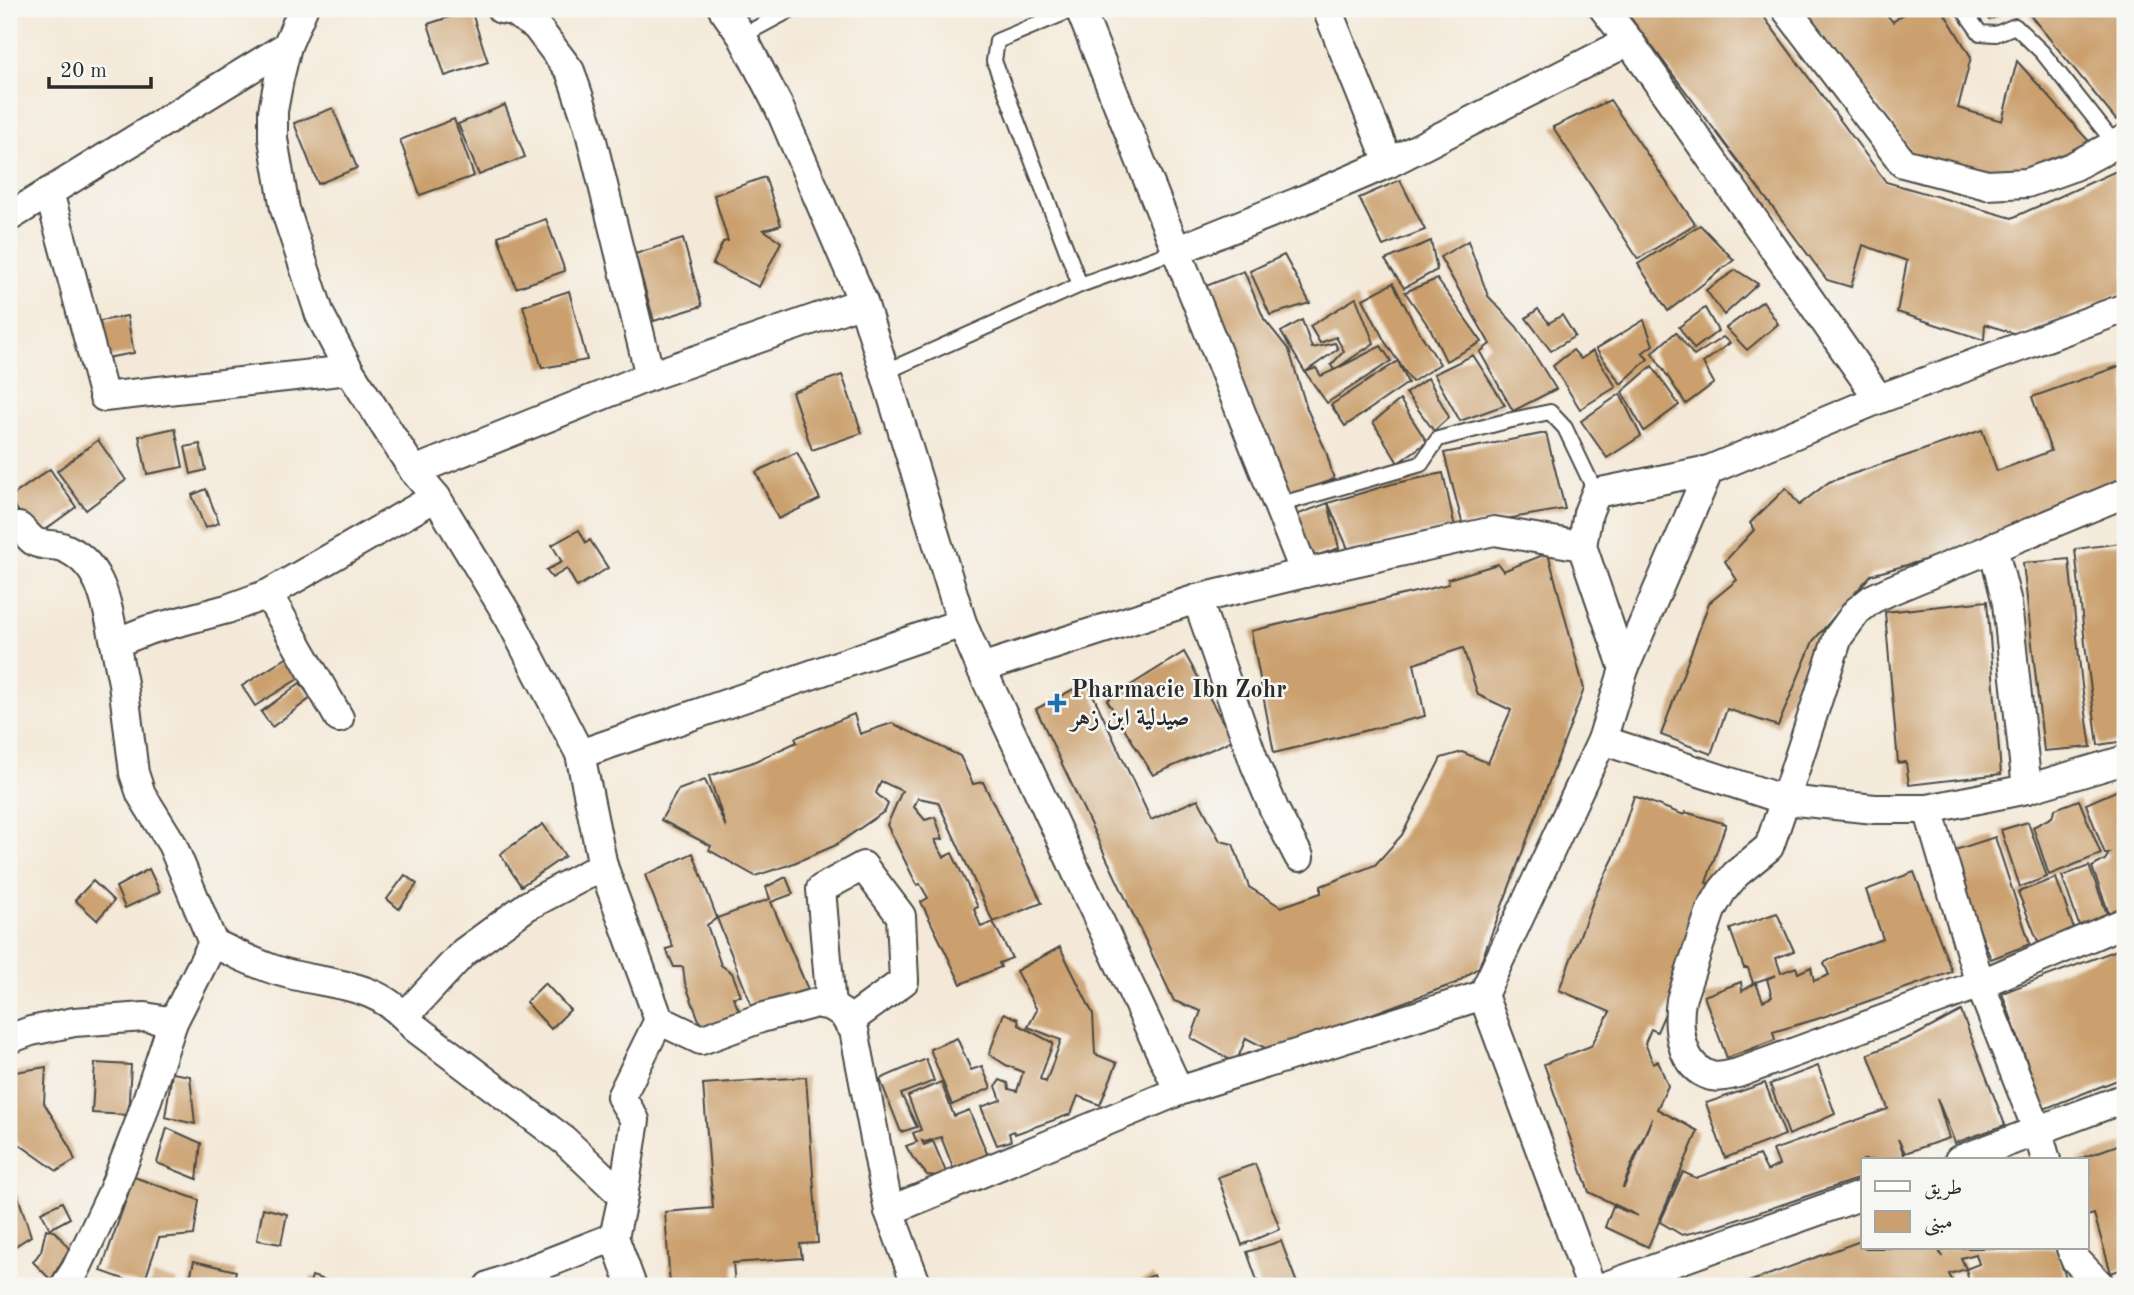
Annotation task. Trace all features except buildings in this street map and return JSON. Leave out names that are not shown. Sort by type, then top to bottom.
[{"type":"street","points":[[303,9],[288,46],[273,111],[273,139],[285,209],[320,314],[349,370],[414,471],[436,497],[510,619],[580,754],[603,866],[659,1020],[701,1040],[761,1018],[816,1003],[839,1014],[854,1030],[889,1211],[917,1286]]},
{"type":"street","points":[[502,9],[512,11],[536,26],[570,71],[588,124],[650,376]]},
{"type":"street","points":[[723,9],[742,36],[779,107],[863,302],[962,623],[1179,1091]]},
{"type":"street","points":[[1080,9],[1305,573]]},
{"type":"street","points":[[1327,9],[1389,163]]},
{"type":"street","points":[[1604,9],[1879,399]]},
{"type":"street","points":[[1786,9],[1903,163],[1987,185],[2027,183],[2072,167],[2120,141]]},
{"type":"street","points":[[1178,250],[1389,163],[1629,41]]},
{"type":"street","points":[[9,217],[288,46]]},
{"type":"street","points":[[49,192],[104,397],[349,370]]},
{"type":"street","points":[[414,471],[650,376],[863,302]]},
{"type":"street","points":[[1624,669],[1582,546],[1588,513],[1596,493],[1709,470],[1879,399],[2125,308]]},
{"type":"street","points":[[1591,1286],[1483,995],[1602,740],[1624,669],[1709,470]]},
{"type":"street","points":[[2125,493],[1872,599],[1845,625],[1831,652],[1769,847],[1736,874],[1711,909],[1681,1000],[1679,1014],[1682,1043],[1689,1060],[1698,1069],[1712,1076],[1726,1076],[1750,1070],[1980,984],[2125,922]]},
{"type":"street","points":[[115,643],[148,629],[227,609],[268,594],[436,497]]},
{"type":"street","points":[[19,527],[36,543],[61,547],[80,556],[92,568],[104,595],[115,643],[123,683],[134,773],[141,794],[172,844],[213,943],[272,969],[343,984],[379,996],[395,1006],[414,1027],[565,1141],[623,1196]]},
{"type":"street","points":[[981,668],[1197,599],[1494,531],[1582,546]]},
{"type":"street","points":[[1993,547],[2007,603],[2027,789]]},
{"type":"street","points":[[268,594],[339,718]]},
{"type":"street","points":[[1197,599],[1255,764],[1299,857]]},
{"type":"street","points":[[580,754],[962,623]]},
{"type":"street","points":[[1602,740],[1785,800],[1875,809],[1928,809],[2027,789],[2125,760]]},
{"type":"street","points":[[1928,809],[1980,984],[2038,1132],[2045,1158]]},
{"type":"street","points":[[405,1016],[464,952],[527,906],[603,866]]},
{"type":"street","points":[[863,866],[901,916],[904,981],[839,1014],[821,889],[863,866]]},
{"type":"street","points":[[65,1286],[76,1269],[112,1193],[139,1124],[173,1022],[213,943]]},
{"type":"street","points":[[889,1211],[1179,1091],[1483,995]]},
{"type":"street","points":[[9,1039],[31,1031],[74,1022],[145,1017],[173,1022]]},
{"type":"street","points":[[632,1286],[614,1237],[635,1120],[621,1097],[659,1020]]},
{"type":"street","points":[[1965,1158],[2125,1098]]},
{"type":"street","points":[[1606,1286],[1861,1196]]},
{"type":"street","points":[[489,1286],[614,1237]]},
{"type":"street","points":[[2072,1250],[2075,1259],[2101,1286]]},
{"type":"lane","points":[[742,36],[792,9]]},
{"type":"lane","points":[[1074,9],[997,41],[994,61],[1080,285]]},
{"type":"lane","points":[[1963,9],[1980,33],[1996,34],[2015,26],[2042,52],[2120,141]]},
{"type":"lane","points":[[885,372],[1080,285],[1178,250]]},
{"type":"lane","points":[[1278,505],[1421,464],[1438,439],[1550,412],[1565,428],[1596,493]]},
{"type":"place","name":"Pharmacie Ibn Zohr صيدلية ابن زهر","points":[[1057,703]]}]
